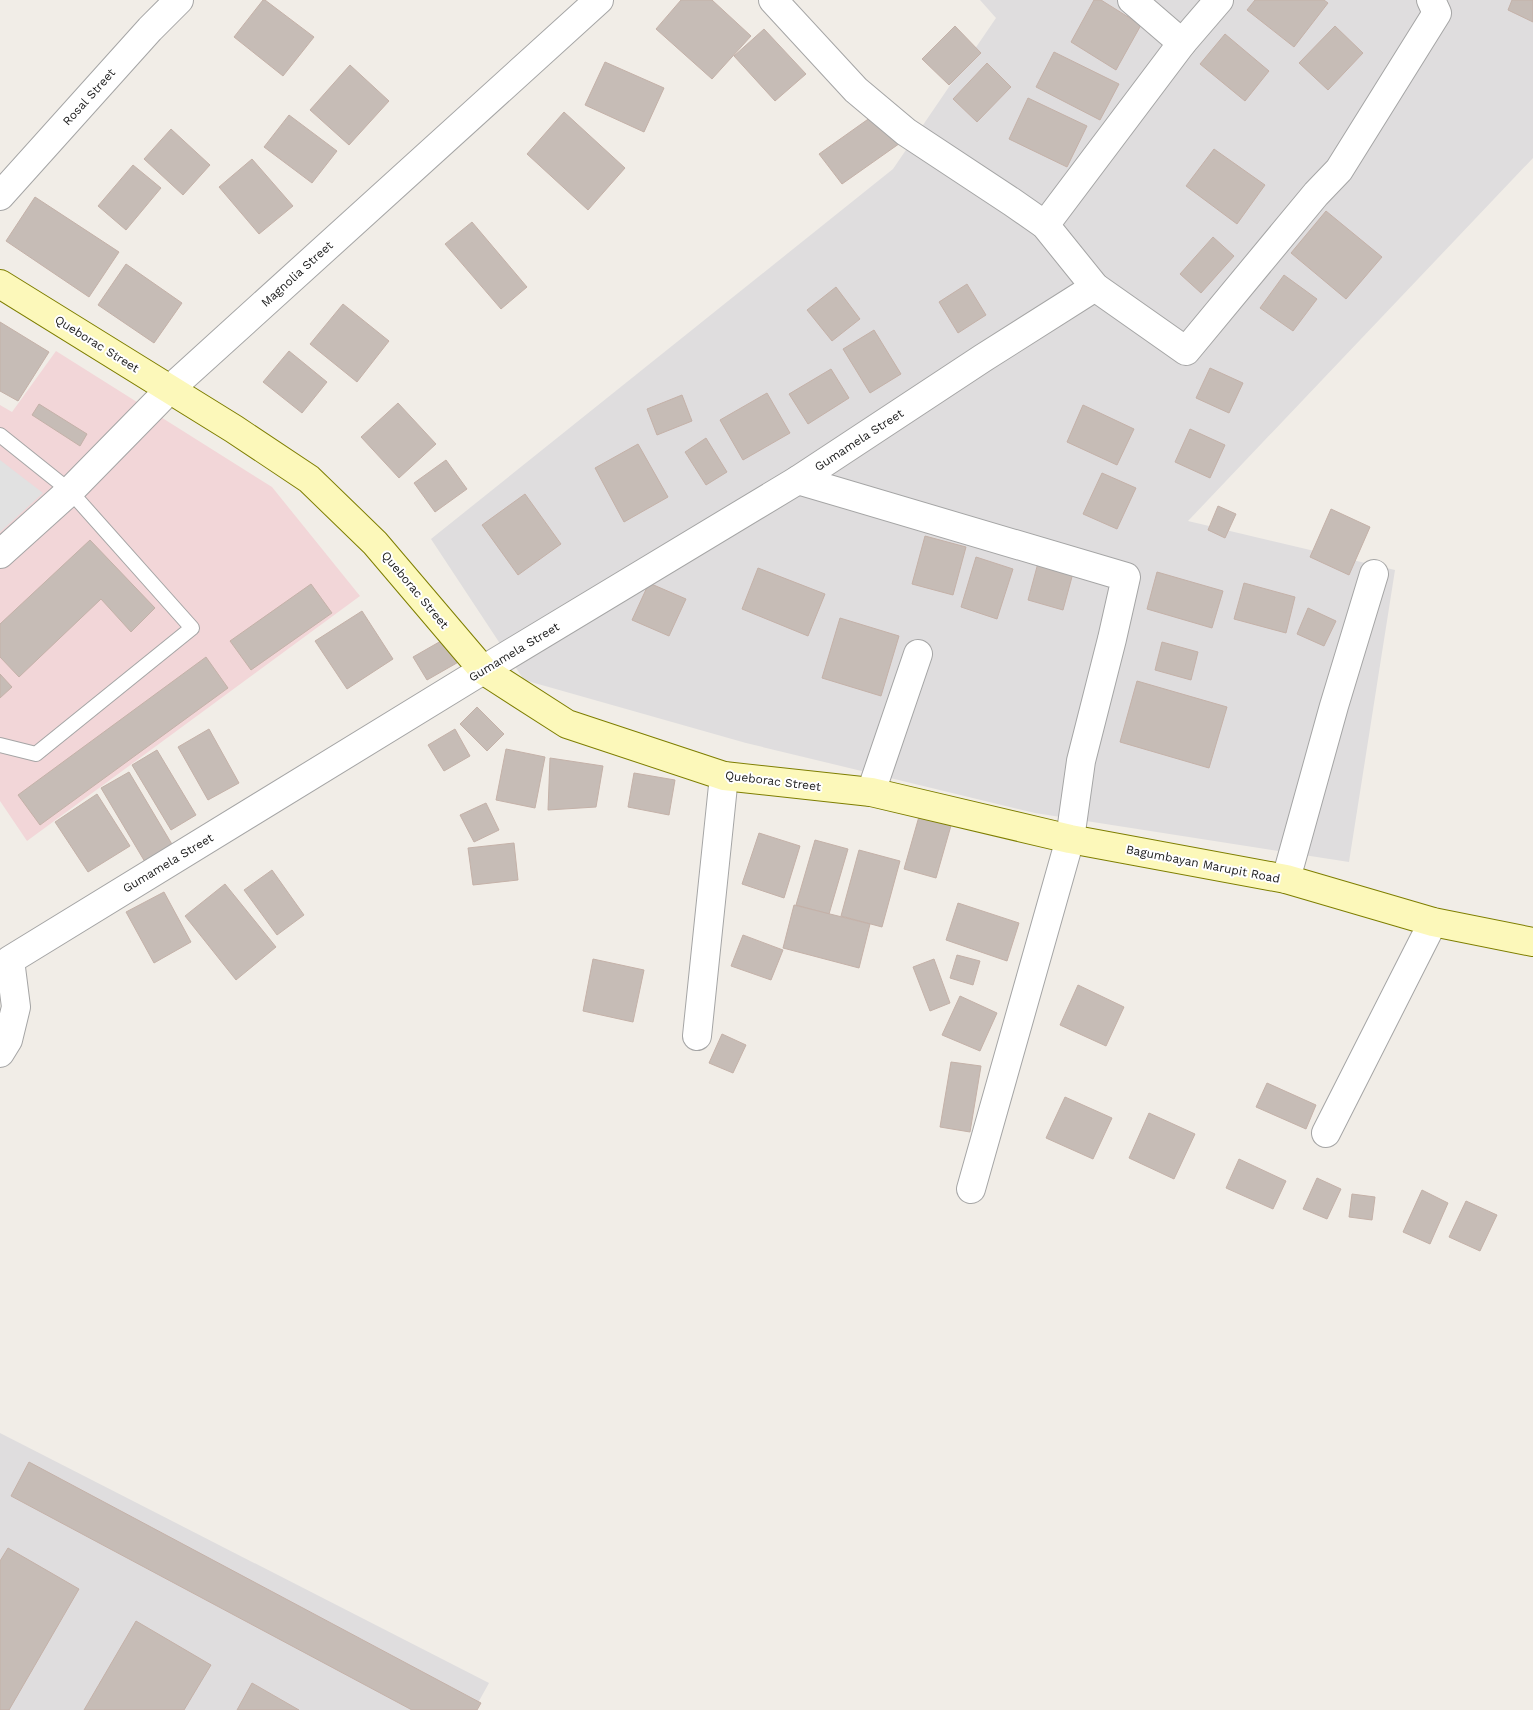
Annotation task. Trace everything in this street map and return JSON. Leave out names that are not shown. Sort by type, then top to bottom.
[{"type":"street","name":"Rosal Street","points":[[0,196],[150,29],[179,0]]},
{"type":"street","name":"Magnolia Street","points":[[0,554],[70,492],[170,389],[599,0]]},
{"type":"street","points":[[773,0],[856,90],[906,132],[1045,226],[1095,287],[1186,351],[1316,194],[1339,170],[1437,13],[1432,0]]},
{"type":"street","points":[[1132,0],[1182,43]]},
{"type":"street","points":[[1045,226],[1182,43],[1220,0]]},
{"type":"street","name":"Queborac Street","points":[[0,284],[234,429],[309,479],[375,543],[483,670],[567,724],[724,776],[871,792]]},
{"type":"street","name":"Gumamela Street","points":[[0,1052],[8,1040],[16,1007],[10,960],[483,670],[798,480],[1095,287]]},
{"type":"street","points":[[798,480],[1126,577],[1081,761],[1070,839],[971,1189]]},
{"type":"street","points":[[1286,879],[1334,706],[1374,574]]},
{"type":"street","points":[[871,792],[918,654]]},
{"type":"street","points":[[698,1036],[724,776]]},
{"type":"street","name":"Bagumbayan Marupit Road","points":[[871,792],[1070,839],[1286,879],[1433,922],[1533,942]]},
{"type":"street","points":[[1326,1133],[1433,922]]},
{"type":"lane","points":[[0,435],[70,492],[192,628],[36,754],[0,745]]},
{"type":"shaded area","points":[[980,0],[1533,0],[1533,158],[1188,521],[1395,570],[1349,862],[1035,813],[746,743],[524,680],[431,539],[893,169],[996,18]]},
{"type":"shaded area","points":[[56,351],[272,487],[360,596],[27,841],[0,801],[0,405],[12,412]]},
{"type":"shaded area","points":[[0,460],[43,493],[0,532]]},
{"type":"shaded area","points":[[0,1433],[489,1683],[474,1710],[0,1710]]},
{"type":"building","points":[[263,0],[314,37],[283,76],[234,37]]},
{"type":"building","points":[[681,0],[712,0],[751,36],[712,79],[656,29]]},
{"type":"building","points":[[1094,0],[1101,0],[1141,25],[1116,70],[1071,42]]},
{"type":"building","points":[[1255,0],[1324,0],[1328,3],[1294,47],[1247,10]]},
{"type":"building","points":[[1512,0],[1533,0],[1533,22],[1508,10]]},
{"type":"building","points":[[955,26],[981,53],[949,85],[922,59]]},
{"type":"building","points":[[1335,26],[1363,53],[1328,90],[1299,63]]},
{"type":"building","points":[[764,29],[806,74],[775,101],[734,56]]},
{"type":"building","points":[[1225,34],[1269,71],[1245,101],[1200,64]]},
{"type":"building","points":[[1054,52],[1119,84],[1100,120],[1036,87]]},
{"type":"building","points":[[605,62],[664,88],[644,132],[585,105]]},
{"type":"building","points":[[987,63],[1011,87],[977,122],[953,99]]},
{"type":"building","points":[[350,65],[389,101],[349,145],[310,110]]},
{"type":"building","points":[[1028,98],[1087,126],[1067,167],[1009,139]]},
{"type":"building","points":[[881,110],[903,141],[842,184],[819,154]]},
{"type":"building","points":[[564,112],[625,168],[588,210],[527,154]]},
{"type":"building","points":[[289,115],[337,151],[312,183],[264,147]]},
{"type":"building","points":[[171,129],[210,165],[183,195],[144,159]]},
{"type":"building","points":[[1214,149],[1265,185],[1237,224],[1186,186]]},
{"type":"building","points":[[252,159],[293,206],[259,234],[219,187]]},
{"type":"building","points":[[133,165],[161,188],[126,230],[98,206]]},
{"type":"building","points":[[35,197],[119,252],[89,297],[6,241]]},
{"type":"building","points":[[1326,211],[1382,257],[1346,299],[1291,253]]},
{"type":"building","points":[[472,222],[527,287],[501,309],[445,244]]},
{"type":"building","points":[[1213,237],[1234,256],[1201,293],[1180,274]]},
{"type":"building","points":[[126,264],[182,303],[154,343],[98,305]]},
{"type":"building","points":[[1284,275],[1317,299],[1293,331],[1260,308]]},
{"type":"building","points":[[967,284],[986,315],[958,333],[939,302]]},
{"type":"building","points":[[836,287],[860,319],[832,341],[807,310]]},
{"type":"building","points":[[343,304],[389,341],[357,382],[310,344]]},
{"type":"building","points":[[0,322],[49,352],[18,401],[0,391]]},
{"type":"building","points":[[874,330],[901,374],[870,393],[843,349]]},
{"type":"building","points":[[289,351],[327,382],[302,413],[263,382]]},
{"type":"building","points":[[1210,368],[1243,383],[1229,413],[1196,398]]},
{"type":"building","points":[[831,369],[849,398],[808,424],[789,394]]},
{"type":"building","points":[[767,393],[790,433],[743,460],[720,420]]},
{"type":"building","points":[[682,395],[692,421],[657,435],[647,409]]},
{"type":"building","points":[[398,403],[436,444],[399,478],[361,437]]},
{"type":"building","points":[[39,404],[87,434],[80,446],[32,415]]},
{"type":"building","points":[[1083,405],[1134,429],[1117,465],[1067,442]]},
{"type":"building","points":[[1190,429],[1225,445],[1210,478],[1175,462]]},
{"type":"building","points":[[706,438],[727,472],[706,485],[685,452]]},
{"type":"building","points":[[638,444],[668,497],[624,522],[595,468]]},
{"type":"building","points":[[446,460],[467,489],[435,512],[414,483]]},
{"type":"building","points":[[1102,473],[1136,488],[1117,529],[1083,514]]},
{"type":"building","points":[[525,494],[561,544],[518,575],[482,525]]},
{"type":"building","points":[[1218,506],[1236,514],[1225,538],[1208,530]]},
{"type":"building","points":[[1331,509],[1370,527],[1349,575],[1310,557]]},
{"type":"building","points":[[925,536],[966,547],[953,595],[912,584]]},
{"type":"building","points":[[90,540],[155,608],[131,632],[101,599],[19,677],[0,657],[0,624]]},
{"type":"building","points":[[976,557],[1013,569],[997,619],[961,607]]},
{"type":"building","points":[[1038,563],[1073,573],[1063,610],[1028,600]]},
{"type":"building","points":[[758,568],[825,594],[808,636],[742,609]]},
{"type":"building","points":[[1157,572],[1223,591],[1212,628],[1147,609]]},
{"type":"building","points":[[649,583],[686,599],[669,636],[632,620]]},
{"type":"building","points":[[1244,583],[1295,597],[1286,633],[1234,619]]},
{"type":"building","points":[[311,584],[332,613],[251,670],[230,641]]},
{"type":"building","points":[[1308,608],[1336,621],[1324,646],[1297,634]]},
{"type":"building","points":[[362,611],[393,659],[347,689],[315,641]]},
{"type":"building","points":[[840,618],[899,636],[881,696],[822,678]]},
{"type":"building","points":[[448,637],[462,660],[427,680],[413,657]]},
{"type":"building","points":[[1162,642],[1198,652],[1191,680],[1155,670]]},
{"type":"building","points":[[206,657],[228,688],[40,825],[18,795]]},
{"type":"building","points":[[0,674],[12,687],[0,698]]},
{"type":"building","points":[[1137,681],[1227,707],[1209,768],[1120,742]]},
{"type":"building","points":[[477,707],[504,734],[487,751],[460,724]]},
{"type":"building","points":[[209,729],[239,783],[208,800],[178,747]]},
{"type":"building","points":[[455,729],[470,756],[444,771],[428,745]]},
{"type":"building","points":[[506,749],[545,757],[535,808],[496,800]]},
{"type":"building","points":[[157,750],[196,815],[171,830],[132,765]]},
{"type":"building","points":[[550,758],[603,766],[596,807],[548,810]]},
{"type":"building","points":[[129,772],[176,851],[148,867],[101,788]]},
{"type":"building","points":[[634,773],[675,780],[669,815],[628,807]]},
{"type":"building","points":[[97,794],[130,846],[88,872],[55,822]]},
{"type":"building","points":[[486,803],[499,830],[474,842],[460,815]]},
{"type":"building","points":[[920,813],[952,822],[936,878],[904,869]]},
{"type":"building","points":[[759,833],[800,846],[784,898],[742,884]]},
{"type":"building","points":[[815,840],[848,849],[829,914],[796,905]]},
{"type":"building","points":[[514,843],[518,880],[473,885],[468,848]]},
{"type":"building","points":[[859,850],[900,861],[882,927],[841,916]]},
{"type":"building","points":[[272,870],[304,915],[277,935],[244,890]]},
{"type":"building","points":[[225,884],[276,947],[236,980],[185,916]]},
{"type":"building","points":[[164,892],[191,942],[154,963],[126,912]]},
{"type":"building","points":[[958,903],[1019,923],[1007,961],[946,940]]},
{"type":"building","points":[[794,905],[870,924],[859,968],[783,948]]},
{"type":"building","points":[[743,935],[783,950],[771,980],[731,966]]},
{"type":"building","points":[[957,955],[980,961],[973,985],[950,978]]},
{"type":"building","points":[[593,959],[644,970],[633,1022],[583,1011]]},
{"type":"building","points":[[934,959],[950,1003],[930,1011],[913,967]]},
{"type":"building","points":[[1078,985],[1124,1007],[1106,1046],[1060,1025]]},
{"type":"building","points":[[960,996],[997,1013],[980,1051],[942,1035]]},
{"type":"building","points":[[722,1034],[746,1045],[733,1073],[709,1063]]},
{"type":"building","points":[[951,1062],[981,1066],[970,1132],[940,1127]]},
{"type":"building","points":[[1267,1083],[1316,1105],[1306,1129],[1256,1107]]},
{"type":"building","points":[[1065,1097],[1112,1118],[1093,1159],[1046,1138]]},
{"type":"building","points":[[1149,1113],[1195,1134],[1174,1179],[1129,1158]]},
{"type":"building","points":[[1239,1159],[1286,1181],[1273,1209],[1226,1188]]},
{"type":"building","points":[[1317,1178],[1341,1189],[1327,1219],[1303,1209]]},
{"type":"building","points":[[1422,1190],[1448,1203],[1430,1244],[1403,1232]]},
{"type":"building","points":[[1352,1194],[1375,1197],[1372,1220],[1349,1217]]},
{"type":"building","points":[[1466,1201],[1497,1215],[1480,1251],[1449,1237]]},
{"type":"building","points":[[29,1462],[481,1703],[477,1710],[412,1710],[11,1496]]},
{"type":"building","points":[[8,1548],[79,1589],[9,1710],[0,1710],[0,1561]]},
{"type":"building","points":[[136,1621],[211,1665],[184,1710],[84,1710]]},
{"type":"building","points":[[252,1683],[299,1710],[237,1710]]}]
